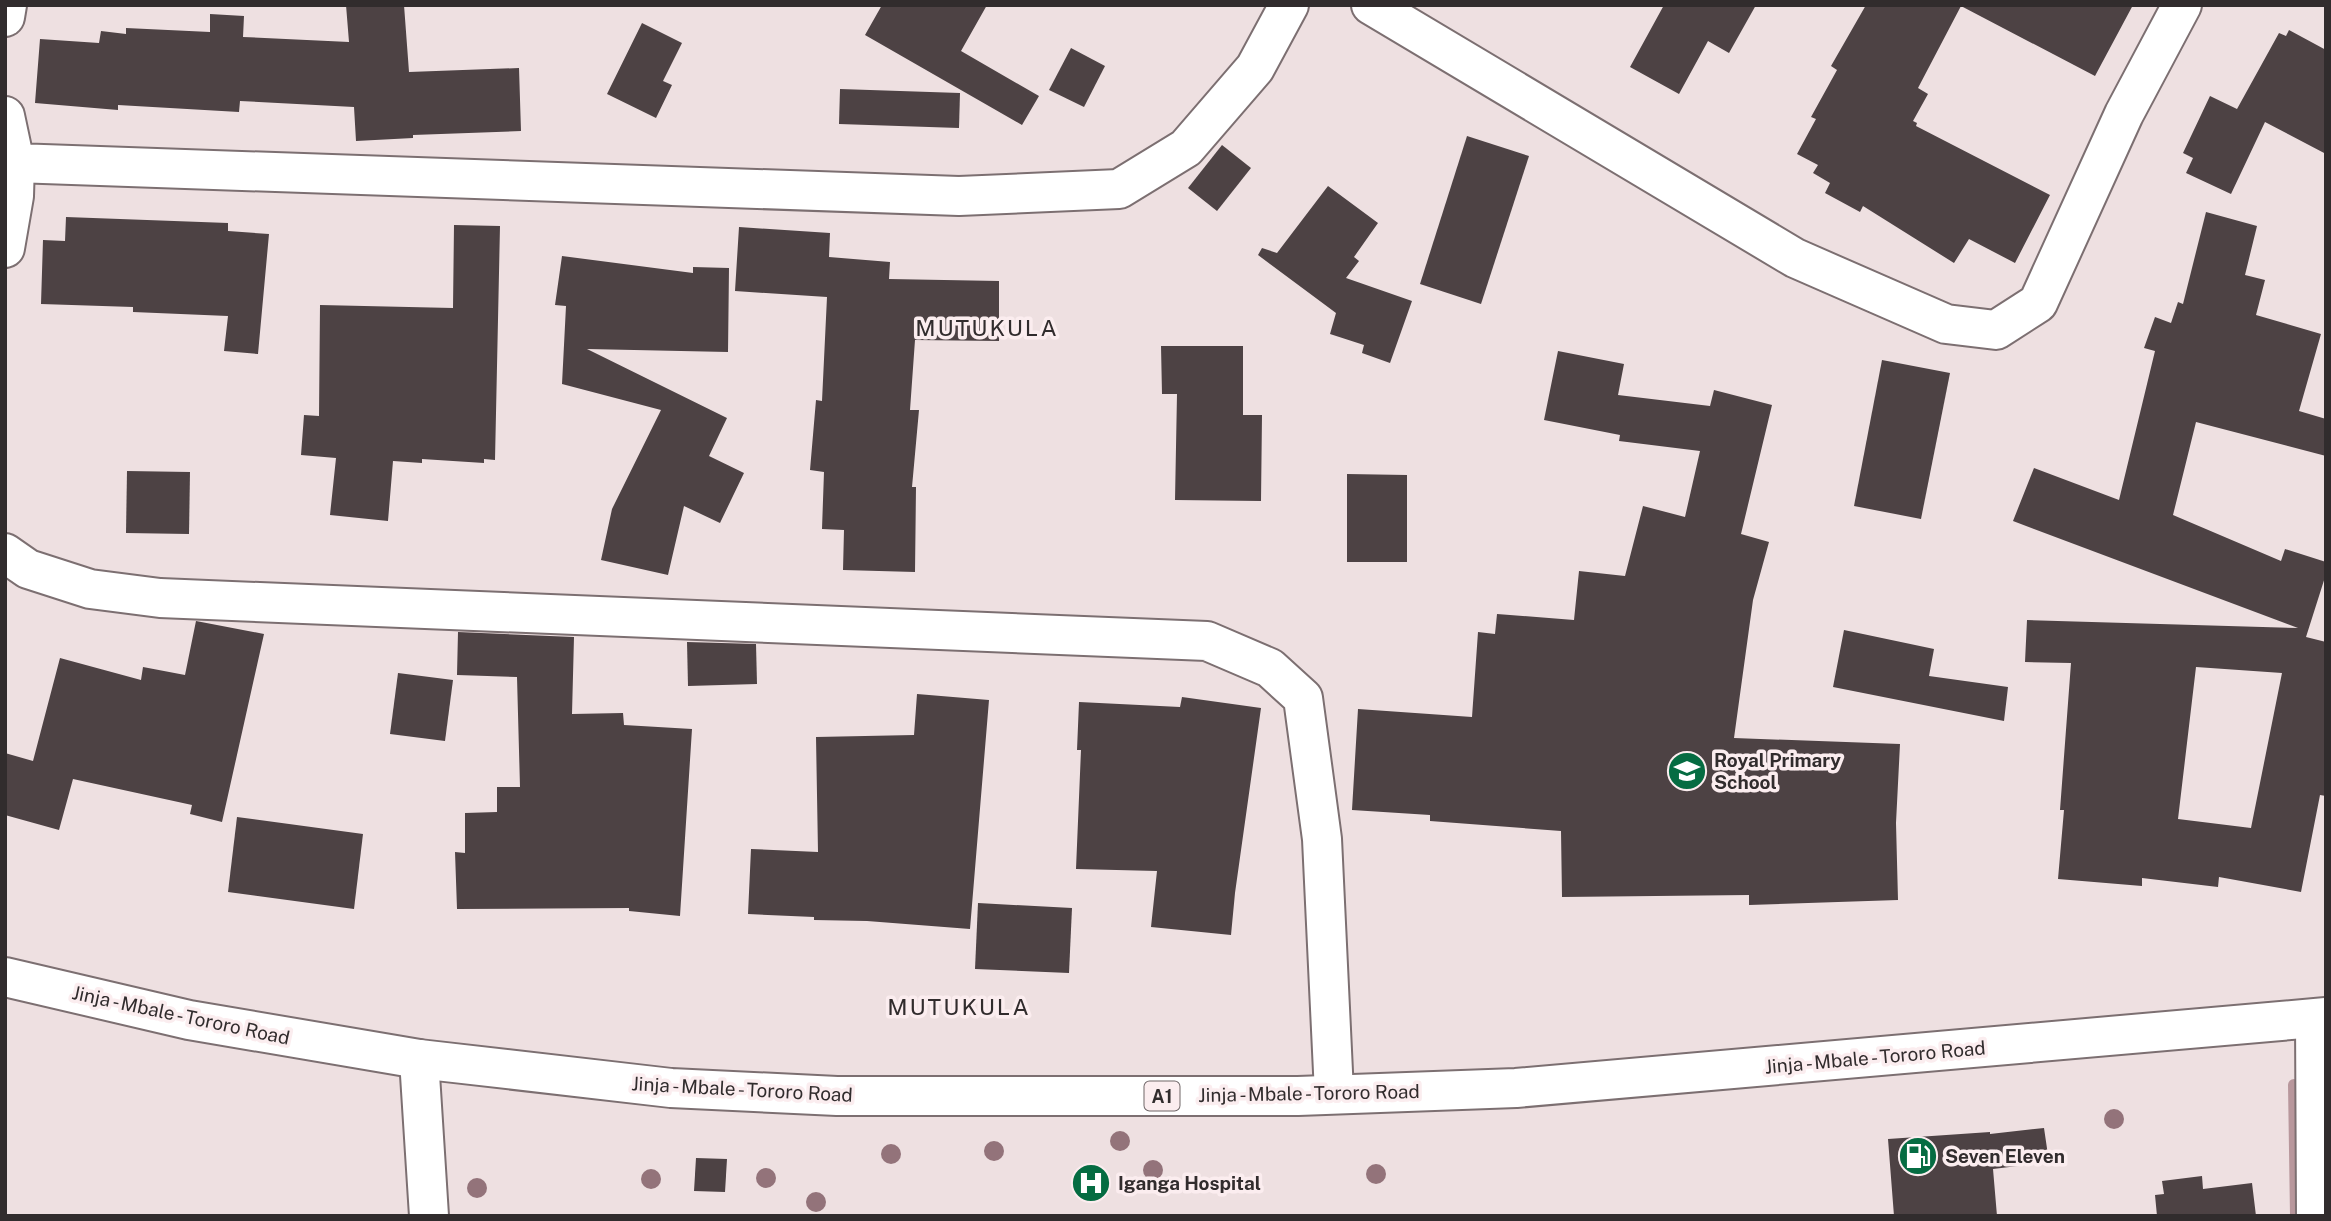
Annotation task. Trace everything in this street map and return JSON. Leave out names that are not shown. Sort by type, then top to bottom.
[{"type":"street","points":[[5,18],[7,5]]},
{"type":"street","points":[[16,163],[958,196],[1119,189],[1186,148],[1255,68],[1289,5]]},
{"type":"street","points":[[1371,5],[1795,258],[1946,324],[1996,330],[2038,303],[2124,114],[2182,5]]},
{"type":"street","points":[[5,116],[16,163],[15,196],[5,248]]},
{"type":"street","points":[[5,553],[28,569],[90,590],[160,598],[1207,641],[1270,668],[1303,698],[1322,839],[1334,1093]]},
{"type":"street","name":"Jinja - Mbale - Tororo Road","points":[[5,977],[189,1020],[419,1059],[671,1088],[837,1096],[1298,1096],[1550,1086],[2321,1018]]},
{"type":"street","points":[[2316,1216],[2321,1018]]},
{"type":"street","points":[[419,1059],[429,1216]]},
{"type":"building","points":[[346,5],[404,5],[409,72],[519,68],[521,131],[413,135],[413,138],[356,141],[354,107],[240,101],[239,112],[118,105],[118,110],[35,103],[40,39],[99,43],[101,31],[126,34],[126,28],[210,32],[210,14],[244,16],[243,37],[349,42]]},
{"type":"building","points":[[882,5],[987,5],[961,51],[1039,96],[1022,125],[865,35]]},
{"type":"building","points":[[1664,5],[1756,5],[1729,53],[1708,41],[1679,94],[1630,67]]},
{"type":"building","points":[[1866,5],[2133,5],[2095,76],[1961,6],[1918,88],[1928,94],[1913,121],[1917,123],[1916,126],[2050,195],[2015,263],[1969,239],[1954,263],[1863,206],[1860,212],[1825,193],[1830,183],[1813,173],[1818,165],[1797,154],[1816,119],[1811,117],[1837,70],[1831,66]]},
{"type":"building","points":[[642,23],[682,43],[663,81],[672,85],[656,118],[607,94]]},
{"type":"building","points":[[2289,30],[2326,50],[2326,154],[2265,122],[2231,194],[2186,173],[2193,158],[2183,153],[2210,96],[2237,109],[2279,33],[2286,36]]},
{"type":"building","points":[[1071,48],[1105,66],[1084,107],[1049,90]]},
{"type":"building","points":[[840,89],[960,93],[959,128],[839,124]]},
{"type":"building","points":[[1467,136],[1529,156],[1481,304],[1420,284]]},
{"type":"building","points":[[1222,145],[1251,168],[1217,211],[1188,188]]},
{"type":"building","points":[[1328,186],[1378,223],[1354,257],[1359,261],[1346,278],[1412,301],[1390,363],[1362,353],[1364,345],[1330,334],[1336,313],[1258,255],[1262,248],[1277,253]]},
{"type":"building","points":[[2206,212],[2257,226],[2245,275],[2265,280],[2256,315],[2321,334],[2299,411],[2326,419],[2326,456],[2196,422],[2173,515],[2281,561],[2285,549],[2326,562],[2326,574],[2306,637],[2326,642],[2326,796],[2320,795],[2301,892],[2219,877],[2218,887],[2142,878],[2142,886],[2058,879],[2064,810],[2060,810],[2071,663],[2025,662],[2027,620],[2298,628],[2013,521],[2034,468],[2119,500],[2155,351],[2144,348],[2155,317],[2171,323],[2178,302],[2183,304]],"holes":[[[2196,667],[2282,673],[2251,828],[2178,819]]]},
{"type":"building","points":[[66,217],[228,223],[228,231],[269,234],[258,354],[224,351],[228,316],[133,312],[133,307],[41,304],[43,240],[65,241]]},
{"type":"building","points":[[454,225],[500,226],[495,460],[484,459],[484,463],[422,459],[422,463],[393,461],[388,521],[330,515],[336,458],[301,455],[304,415],[319,416],[320,305],[453,308]]},
{"type":"building","points":[[739,227],[830,233],[829,257],[890,262],[889,279],[999,281],[999,341],[915,340],[910,410],[919,410],[912,487],[916,487],[915,572],[843,570],[844,530],[822,529],[824,472],[810,470],[816,400],[822,401],[827,297],[735,291]]},
{"type":"building","points":[[562,256],[693,273],[693,267],[729,268],[728,352],[587,349],[727,418],[709,456],[744,473],[720,523],[684,506],[668,575],[601,560],[612,509],[661,410],[562,384],[566,306],[555,305]]},
{"type":"building","points":[[1161,346],[1243,346],[1243,415],[1262,415],[1261,501],[1175,500],[1177,394],[1162,394]]},
{"type":"building","points":[[1558,351],[1624,364],[1618,395],[1710,406],[1714,390],[1772,405],[1741,534],[1769,542],[1753,600],[1734,738],[1900,744],[1896,823],[1898,900],[1749,905],[1749,895],[1562,897],[1561,831],[1430,821],[1430,815],[1352,810],[1358,709],[1472,717],[1478,632],[1495,634],[1497,614],[1574,620],[1579,571],[1625,576],[1643,506],[1685,517],[1700,451],[1619,441],[1620,435],[1544,420]]},
{"type":"building","points":[[1882,360],[1950,373],[1921,519],[1854,506]]},
{"type":"building","points":[[127,471],[190,472],[189,534],[126,533]]},
{"type":"building","points":[[1347,474],[1407,475],[1407,562],[1347,562]]},
{"type":"building","points":[[196,621],[264,634],[222,822],[190,814],[192,805],[73,779],[59,830],[5,815],[5,753],[33,761],[60,658],[141,680],[143,667],[185,675]]},
{"type":"building","points":[[1844,630],[1934,649],[1929,676],[2008,687],[2004,721],[1833,687]]},
{"type":"building","points":[[458,632],[574,637],[572,714],[623,713],[624,725],[692,729],[680,916],[629,911],[629,908],[457,909],[455,852],[465,853],[465,813],[497,812],[497,787],[520,787],[517,677],[457,675]]},
{"type":"building","points":[[687,642],[756,644],[757,684],[688,686]]},
{"type":"building","points":[[398,673],[453,680],[445,741],[390,734]]},
{"type":"building","points":[[917,694],[989,700],[970,929],[748,914],[751,849],[818,852],[816,737],[914,735]]},
{"type":"building","points":[[1182,697],[1261,708],[1231,935],[1151,927],[1157,871],[1076,869],[1081,750],[1077,750],[1079,702],[1180,707]]},
{"type":"building","points":[[237,817],[363,834],[354,909],[228,892]]},
{"type":"building","points":[[978,903],[1072,908],[1069,973],[975,969]]},
{"type":"building","points":[[2044,1128],[2049,1162],[1993,1169],[1997,1216],[1894,1216],[1888,1139],[1990,1134]]},
{"type":"building","points":[[696,1158],[727,1159],[725,1192],[694,1191]]},
{"type":"building","points":[[2202,1176],[2203,1189],[2252,1183],[2256,1216],[2157,1216],[2155,1195],[2164,1194],[2162,1181]]},
{"type":"waterway","points":[[2294,1085],[2296,1216]]},
{"type":"place","name":"Royal Primary School","points":[[1687,771]]},
{"type":"place","name":"Seven Eleven","points":[[1918,1156]]},
{"type":"place","name":"Iganga Hospital","points":[[1091,1183]]},
{"type":"district","name":"MUTUKULA","points":[[987,327]]},
{"type":"district","name":"MUTUKULA","points":[[959,1006]]}]
